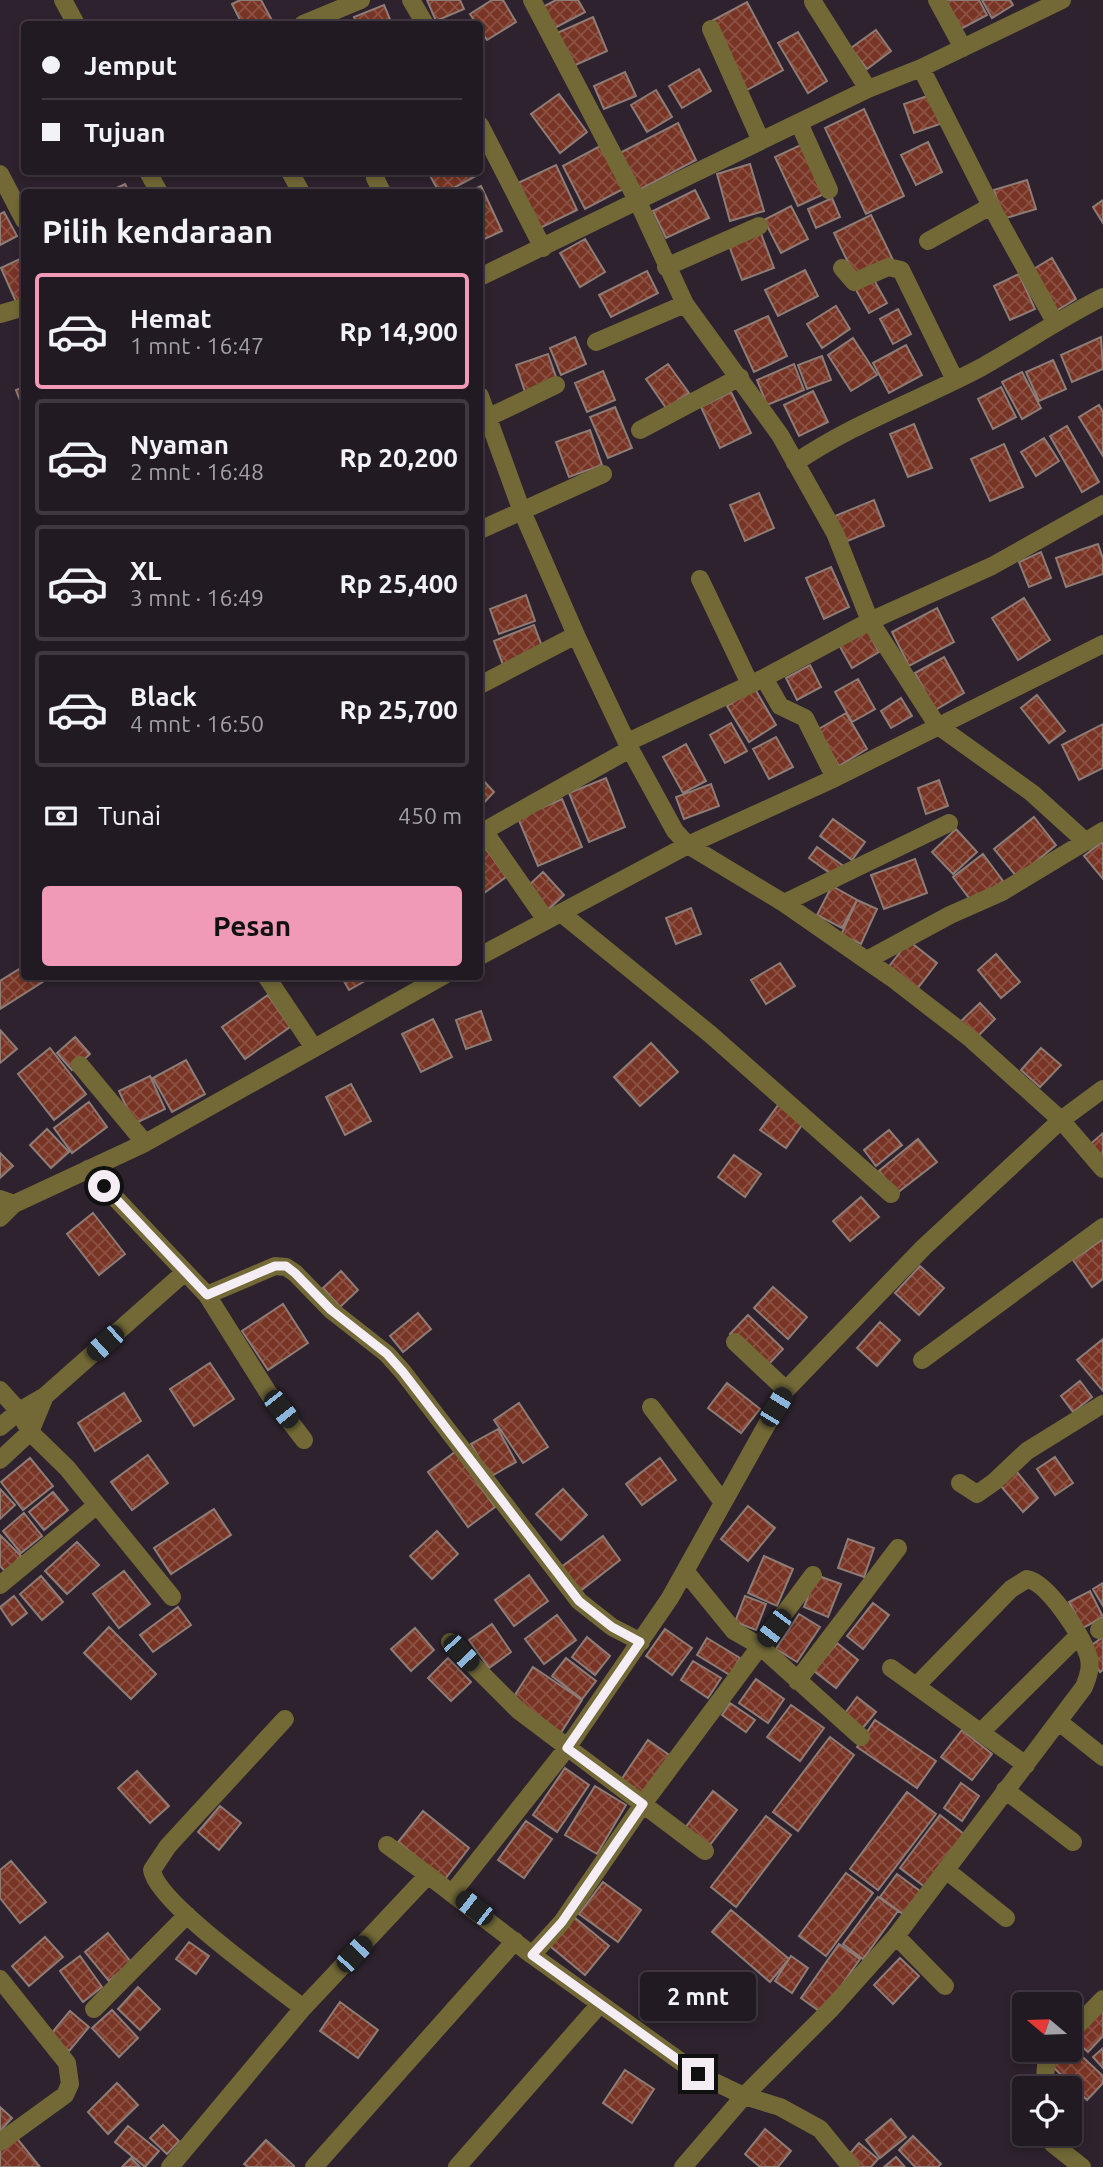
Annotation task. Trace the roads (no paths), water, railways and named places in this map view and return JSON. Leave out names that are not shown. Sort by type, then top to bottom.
[{"type":"street","points":[[63,0],[74,21]]},
{"type":"street","points":[[310,21],[361,0]]},
{"type":"street","points":[[411,0],[423,21]]},
{"type":"street","points":[[532,0],[638,201],[685,304],[740,377],[795,463],[835,533],[870,621],[937,725],[1032,793],[1086,842]]},
{"type":"street","points":[[937,0],[964,48]]},
{"type":"street","points":[[483,275],[868,89],[921,68],[1062,0]]},
{"type":"street","points":[[813,2],[868,89]]},
{"type":"street","points":[[711,29],[761,141]]},
{"type":"street","points":[[921,68],[991,206],[1055,322]]},
{"type":"street","points":[[799,123],[829,190]]},
{"type":"street","points":[[483,131],[543,248]]},
{"type":"street","points":[[0,174],[21,214]]},
{"type":"street","points":[[928,241],[991,206]]},
{"type":"street","points":[[666,267],[759,226]]},
{"type":"street","points":[[842,268],[848,278],[858,282],[888,267],[901,270],[955,380]]},
{"type":"street","points":[[795,463],[850,429],[955,380],[1103,297]]},
{"type":"street","points":[[596,342],[685,304]]},
{"type":"street","points":[[0,314],[21,308]]},
{"type":"street","points":[[640,430],[740,377]]},
{"type":"street","points":[[555,385],[483,406],[522,509],[576,635],[668,820],[688,845],[784,903],[867,960],[971,1039],[1060,1120],[1103,1169]]},
{"type":"street","points":[[483,528],[603,474]]},
{"type":"street","points":[[483,830],[629,745],[870,621],[992,566],[1103,504]]},
{"type":"street","points":[[700,579],[757,681],[780,706],[805,718],[835,778]]},
{"type":"street","points":[[483,683],[576,635]]},
{"type":"street","points":[[483,954],[688,845],[835,778],[1103,644]]},
{"type":"street","points":[[784,903],[949,823]]},
{"type":"street","points":[[867,960],[1002,892],[1103,831]]},
{"type":"street","points":[[483,832],[553,916],[710,1034],[891,1195]]},
{"type":"street","points":[[269,980],[314,1048]]},
{"type":"street","points":[[0,1218],[7,1201],[145,1143],[436,980]]},
{"type":"street","points":[[80,1065],[145,1143]]},
{"type":"street","points":[[453,1892],[567,1748],[640,1642],[685,1571],[722,1500],[786,1390],[924,1247],[1060,1120],[1103,1089]]},
{"type":"street","points":[[88,1169],[207,1295],[269,1394],[304,1440]]},
{"type":"street","points":[[922,1360],[1103,1227]]},
{"type":"street","points":[[207,1295],[275,1266],[286,1266],[295,1273],[331,1310],[387,1354],[403,1372],[579,1601],[612,1627],[640,1642]]},
{"type":"street","points":[[0,1427],[19,1411],[45,1396],[185,1272]]},
{"type":"street","points":[[735,1342],[786,1390]]},
{"type":"street","points":[[0,1390],[19,1411],[30,1432],[67,1468],[172,1597]]},
{"type":"street","points":[[0,1460],[30,1432],[45,1396]]},
{"type":"street","points":[[960,1483],[977,1494],[995,1482],[1027,1451],[1103,1404]]},
{"type":"street","points":[[651,1407],[722,1500]]},
{"type":"street","points":[[0,1585],[97,1505]]},
{"type":"street","points":[[797,1681],[898,1548]]},
{"type":"street","points":[[685,1571],[734,1631],[760,1646],[861,1737]]},
{"type":"street","points":[[532,1955],[562,1922],[643,1804],[813,1575]]},
{"type":"street","points":[[683,2167],[744,2095],[831,2010],[896,1936],[1084,1687],[1088,1676],[1088,1654],[1061,1606],[1042,1584],[1027,1579],[1021,1580],[917,1685]]},
{"type":"street","points":[[981,1732],[1077,1637]]},
{"type":"street","points":[[450,1642],[518,1710],[705,1850]]},
{"type":"street","points":[[891,1668],[1026,1765]]},
{"type":"street","points":[[285,1719],[155,1861],[152,1870],[158,1887],[187,1915],[303,2008]]},
{"type":"street","points":[[1059,1722],[1103,1757]]},
{"type":"street","points":[[1006,1790],[1073,1842]]},
{"type":"street","points":[[387,1846],[453,1892],[532,1955],[698,2074],[802,2117],[820,2129],[843,2164]]},
{"type":"street","points":[[946,1870],[1006,1918]]},
{"type":"street","points":[[170,2167],[303,2008],[428,1875]]},
{"type":"street","points":[[94,2009],[187,1915]]},
{"type":"street","points":[[896,1936],[945,1986]]},
{"type":"street","points":[[314,2167],[516,1941]]},
{"type":"street","points":[[0,1979],[67,2063],[71,2075],[65,2095],[0,2142]]},
{"type":"street","points":[[1082,2021],[1103,1999]]},
{"type":"street","points":[[457,2167],[600,2004]]},
{"type":"street","points":[[1056,2146],[1082,2167]]}]
